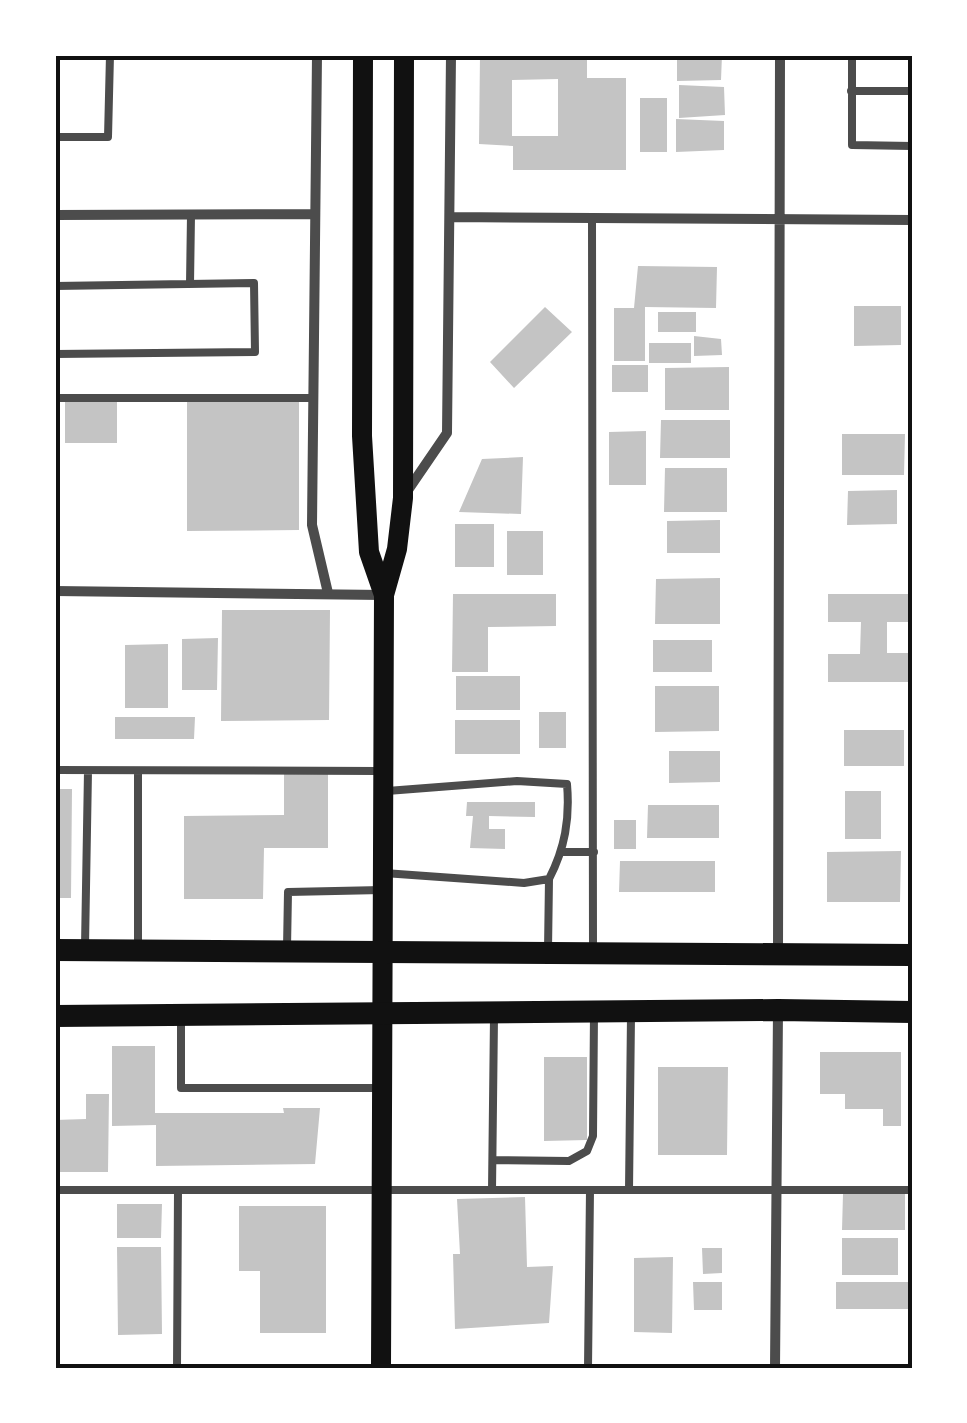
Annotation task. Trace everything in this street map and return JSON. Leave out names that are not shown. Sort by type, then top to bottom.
[{"type":"main road","points":[[363,55],[362,436],[369,552],[384,595]]},
{"type":"main road","points":[[382,1368],[384,595],[398,549],[402,498],[404,55]]},
{"type":"main road","points":[[55,950],[912,955]]},
{"type":"main road","points":[[55,1016],[912,1012]]},
{"type":"street","points":[[317,55],[312,525],[328,592]]},
{"type":"street","points":[[402,498],[447,433],[450,55]]},
{"type":"street","points":[[778,956],[780,55]]},
{"type":"street","points":[[55,215],[314,214]]},
{"type":"street","points":[[450,216],[912,220]]},
{"type":"street","points":[[55,591],[384,595]]},
{"type":"street","points":[[775,1368],[778,1010]]},
{"type":"lane","points":[[55,137],[108,138],[110,55]]},
{"type":"lane","points":[[852,55],[852,145],[912,146]]},
{"type":"lane","points":[[851,91],[912,91]]},
{"type":"lane","points":[[190,284],[191,214]]},
{"type":"lane","points":[[592,218],[593,955]]},
{"type":"lane","points":[[55,286],[254,283],[255,352],[55,354]]},
{"type":"lane","points":[[55,398],[313,398]]},
{"type":"lane","points":[[55,770],[567,784],[569,812],[561,852],[549,880],[548,955]]},
{"type":"lane","points":[[85,950],[88,770]]},
{"type":"lane","points":[[138,770],[138,951]]},
{"type":"lane","points":[[561,852],[594,852]]},
{"type":"lane","points":[[287,953],[288,892],[384,881],[549,880]]},
{"type":"lane","points":[[492,1160],[569,1162],[586,1150],[593,1136],[594,1011]]},
{"type":"lane","points":[[630,1190],[631,1011]]},
{"type":"lane","points":[[492,1190],[494,1012]]},
{"type":"lane","points":[[181,1015],[181,1088],[383,1088]]},
{"type":"lane","points":[[55,1190],[912,1190]]},
{"type":"lane","points":[[177,1368],[178,1190]]},
{"type":"lane","points":[[588,1368],[590,1190]]},
{"type":"building","points":[[480,55],[587,55],[587,78],[626,78],[626,170],[513,170],[513,146],[479,144]],"holes":[[[558,79],[558,136],[512,136],[512,80]]]},
{"type":"building","points":[[722,55],[721,80],[677,81],[677,56]]},
{"type":"building","points":[[679,85],[724,87],[725,115],[679,118]]},
{"type":"building","points":[[640,98],[667,98],[667,152],[640,152]]},
{"type":"building","points":[[676,119],[724,121],[724,150],[676,152]]},
{"type":"building","points":[[638,266],[717,267],[716,308],[645,307],[645,361],[614,361],[614,308],[634,308]]},
{"type":"building","points":[[854,306],[901,306],[901,345],[854,346]]},
{"type":"building","points":[[545,307],[572,332],[514,388],[490,362]]},
{"type":"building","points":[[658,312],[696,312],[696,332],[658,332]]},
{"type":"building","points":[[694,336],[721,339],[722,355],[694,356]]},
{"type":"building","points":[[649,343],[691,343],[691,363],[649,363]]},
{"type":"building","points":[[612,365],[648,365],[648,392],[612,392]]},
{"type":"building","points":[[729,367],[729,410],[665,410],[665,368]]},
{"type":"building","points":[[117,399],[117,443],[65,443],[65,400]]},
{"type":"building","points":[[187,402],[299,402],[299,530],[187,531]]},
{"type":"building","points":[[661,420],[730,420],[730,458],[660,458]]},
{"type":"building","points":[[646,431],[646,485],[609,485],[609,432]]},
{"type":"building","points":[[842,434],[905,434],[904,475],[842,475]]},
{"type":"building","points":[[523,457],[521,514],[459,512],[482,459]]},
{"type":"building","points":[[665,468],[727,468],[727,512],[664,512]]},
{"type":"building","points":[[897,490],[897,524],[847,525],[848,491]]},
{"type":"building","points":[[720,520],[720,553],[667,553],[667,521]]},
{"type":"building","points":[[455,524],[494,524],[494,567],[455,567]]},
{"type":"building","points":[[507,531],[543,531],[543,575],[507,575]]},
{"type":"building","points":[[720,578],[720,624],[655,624],[656,579]]},
{"type":"building","points":[[453,594],[556,594],[556,626],[488,627],[488,672],[452,672]]},
{"type":"building","points":[[828,594],[912,594],[912,622],[887,622],[887,653],[912,653],[912,682],[828,682],[828,654],[860,654],[861,622],[828,622]]},
{"type":"building","points":[[222,610],[330,610],[329,720],[221,721]]},
{"type":"building","points":[[218,638],[217,690],[182,690],[182,639]]},
{"type":"building","points":[[653,640],[712,640],[712,672],[653,672]]},
{"type":"building","points":[[168,644],[168,708],[125,708],[125,645]]},
{"type":"building","points":[[456,676],[520,676],[520,710],[456,710]]},
{"type":"building","points":[[655,686],[719,686],[719,731],[655,732]]},
{"type":"building","points":[[539,712],[566,712],[566,748],[539,748]]},
{"type":"building","points":[[115,717],[195,717],[194,739],[115,739]]},
{"type":"building","points":[[455,720],[520,720],[520,754],[455,754]]},
{"type":"building","points":[[844,730],[904,730],[904,766],[844,766]]},
{"type":"building","points":[[669,751],[720,751],[720,782],[669,783]]},
{"type":"building","points":[[284,774],[328,774],[328,848],[264,848],[263,899],[184,899],[184,816],[284,815]]},
{"type":"building","points":[[55,789],[72,789],[71,898],[55,898]]},
{"type":"building","points":[[845,791],[881,791],[881,839],[845,839]]},
{"type":"building","points":[[467,802],[535,802],[535,817],[489,816],[489,829],[505,829],[505,849],[470,848],[473,816],[466,816]]},
{"type":"building","points":[[648,805],[719,805],[719,838],[647,838]]},
{"type":"building","points":[[614,820],[636,820],[636,849],[614,849]]},
{"type":"building","points":[[901,851],[900,902],[827,902],[827,852]]},
{"type":"building","points":[[620,861],[715,861],[715,892],[619,892]]},
{"type":"building","points":[[112,1046],[155,1046],[155,1113],[284,1113],[283,1108],[320,1108],[315,1164],[156,1166],[156,1125],[112,1126]]},
{"type":"building","points":[[820,1052],[901,1052],[901,1126],[883,1126],[883,1109],[845,1109],[845,1094],[820,1094]]},
{"type":"building","points":[[544,1057],[587,1057],[587,1140],[544,1141]]},
{"type":"building","points":[[658,1067],[728,1067],[727,1155],[658,1155]]},
{"type":"building","points":[[86,1094],[109,1094],[108,1172],[55,1172],[55,1120],[86,1119]]},
{"type":"building","points":[[843,1194],[905,1194],[905,1230],[842,1230]]},
{"type":"building","points":[[525,1197],[527,1267],[553,1266],[549,1323],[455,1329],[453,1254],[460,1254],[457,1199]]},
{"type":"building","points":[[117,1204],[162,1204],[161,1238],[117,1238]]},
{"type":"building","points":[[239,1206],[326,1206],[326,1333],[260,1333],[260,1271],[239,1271]]},
{"type":"building","points":[[842,1238],[898,1238],[898,1275],[842,1275]]},
{"type":"building","points":[[117,1247],[161,1247],[162,1334],[118,1335]]},
{"type":"building","points":[[702,1248],[722,1248],[722,1273],[703,1274]]},
{"type":"building","points":[[673,1257],[672,1333],[634,1332],[634,1258]]},
{"type":"building","points":[[693,1282],[722,1282],[722,1310],[694,1310]]},
{"type":"building","points":[[836,1282],[912,1282],[912,1309],[836,1309]]}]
